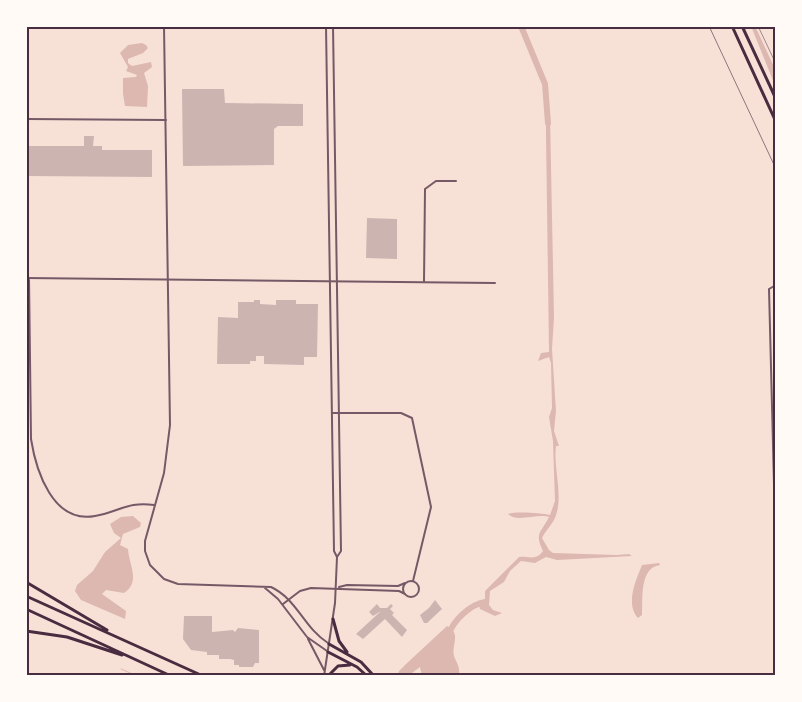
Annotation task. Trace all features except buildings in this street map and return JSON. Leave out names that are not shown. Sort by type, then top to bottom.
[{"type":"highway","points":[[732,26],[776,122]]},
{"type":"highway","points":[[742,26],[776,99]]},
{"type":"highway","points":[[26,582],[125,640]]},
{"type":"highway","points":[[26,596],[203,676]]},
{"type":"highway","points":[[26,609],[171,676]]},
{"type":"highway","points":[[333,619],[339,641],[351,656]]},
{"type":"highway","points":[[26,631],[67,637],[140,661]]},
{"type":"highway","points":[[329,644],[364,664],[374,676]]},
{"type":"highway","points":[[328,652],[357,667],[367,676]]},
{"type":"highway","points":[[325,675],[342,664],[357,667]]},
{"type":"street","points":[[164,26],[169,441],[164,473],[146,535],[145,551],[150,565],[160,576],[178,584],[271,587],[289,599],[312,631],[329,644]]},
{"type":"street","points":[[326,26],[334,551],[337,557]]},
{"type":"street","points":[[325,675],[333,619],[337,557],[341,544],[333,26]]},
{"type":"street","points":[[26,119],[166,120]]},
{"type":"street","points":[[424,282],[425,189],[436,181],[456,180]]},
{"type":"street","points":[[154,505],[133,503],[105,514],[84,516],[62,508],[47,489],[36,462],[31,439],[27,278],[495,283]]},
{"type":"street","points":[[776,285],[771,286],[769,289],[776,562]]},
{"type":"street","points":[[332,413],[401,414],[407,415],[414,423],[430,513],[413,581]]},
{"type":"street","points":[[336,588],[347,585],[398,586],[413,581]]},
{"type":"street","points":[[283,604],[307,588],[399,591],[413,596],[418,592],[418,586],[413,581]]},
{"type":"street","points":[[405,583],[403,588],[405,594]]},
{"type":"street","points":[[264,588],[283,604],[307,637],[319,657],[325,675]]},
{"type":"street","points":[[307,637],[328,652]]},
{"type":"path","points":[[758,26],[776,64]]},
{"type":"shaded area","points":[[751,26],[755,26],[776,71],[776,88]]},
{"type":"shaded area","points":[[142,43],[148,48],[143,53],[128,59],[128,63],[132,66],[151,62],[152,67],[144,73],[148,86],[147,107],[125,106],[123,78],[136,77],[137,75],[126,71],[128,67],[120,53],[128,45]]},
{"type":"shaded area","points":[[550,115],[554,317],[552,349],[556,411],[554,431],[559,446],[556,446],[555,455],[559,501],[555,518],[542,538],[553,553],[629,554],[632,556],[557,560],[546,557],[535,563],[521,561],[510,571],[504,582],[490,591],[489,605],[493,610],[502,613],[495,616],[480,609],[478,602],[485,600],[485,591],[519,557],[535,557],[543,551],[539,537],[549,517],[516,518],[508,514],[522,512],[550,515],[555,501],[553,441],[549,417],[552,408],[551,363],[549,357],[538,361],[541,353],[549,352],[546,120]]},
{"type":"shaded area","points":[[133,516],[141,523],[140,527],[123,534],[120,545],[128,549],[133,573],[132,584],[124,593],[106,590],[102,594],[126,611],[125,619],[81,600],[75,591],[77,585],[93,571],[105,552],[121,538],[114,533],[110,524],[121,517]]},
{"type":"shaded area","points":[[659,563],[660,565],[653,567],[645,578],[642,615],[638,618],[632,606],[637,578],[642,565]]},
{"type":"shaded area","points":[[447,626],[454,632],[455,636],[453,652],[459,667],[459,676],[422,676],[420,667],[408,676],[398,676],[399,671]]},
{"type":"waterway","points":[[521,26],[545,84],[548,123]]},
{"type":"waterway","points":[[449,635],[454,624],[463,614],[474,606],[485,602]]},
{"type":"waterway","points":[[121,669],[137,676]]},
{"type":"railway","points":[[709,26],[776,169]]}]
